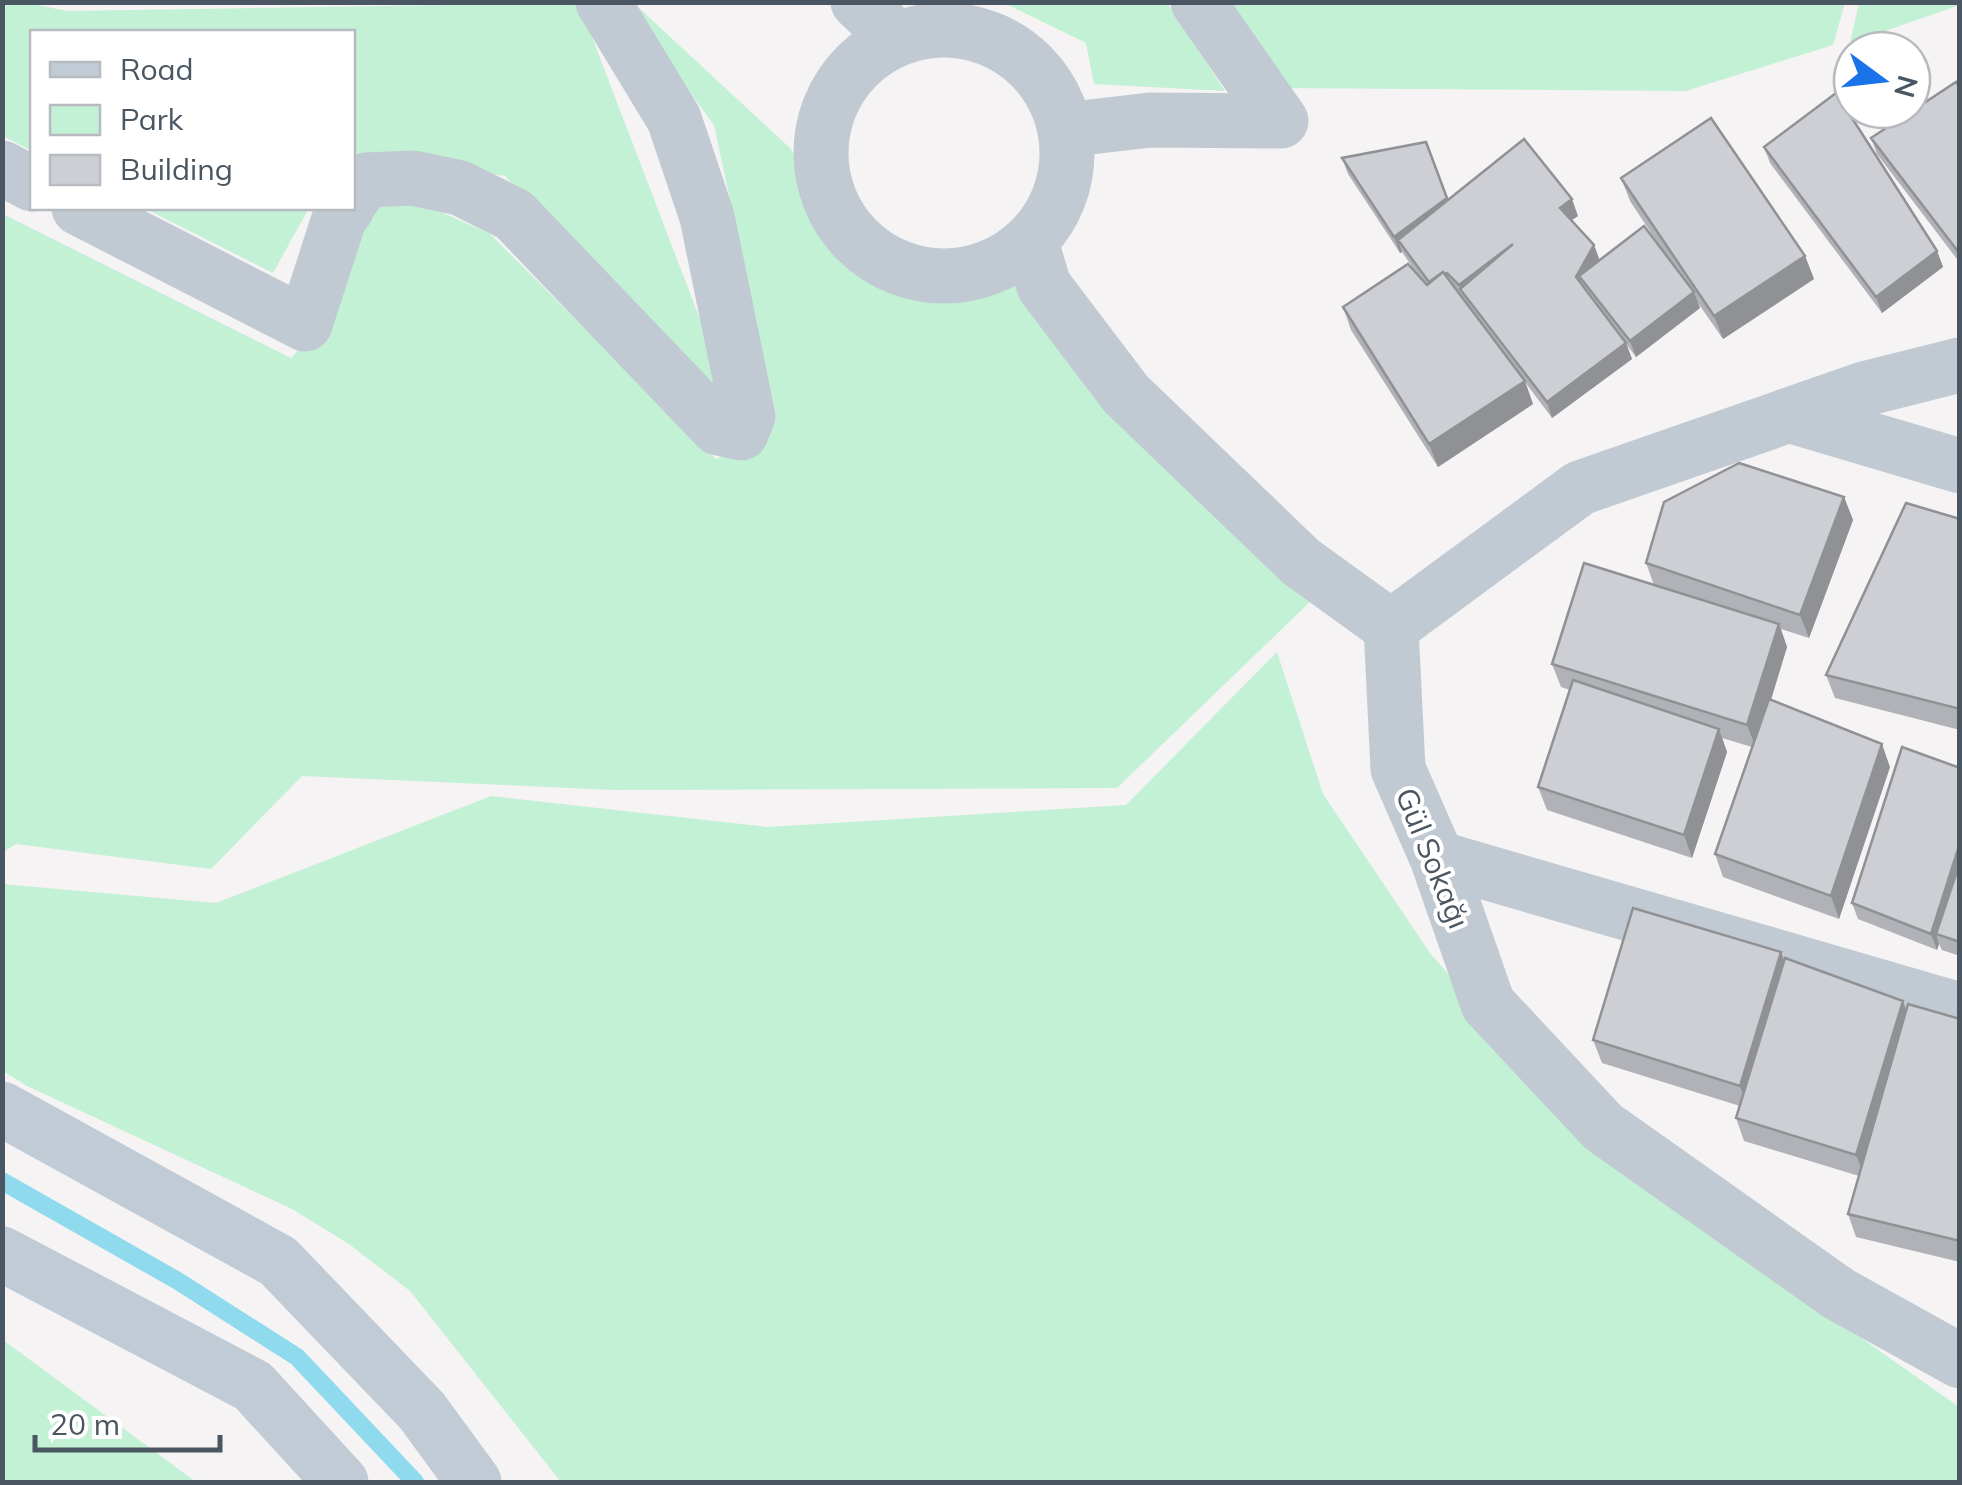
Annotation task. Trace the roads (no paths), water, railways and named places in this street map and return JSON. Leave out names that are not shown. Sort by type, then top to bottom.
[{"type":"main road","points":[[2,1108],[278,1261],[422,1411],[474,1482]]},
{"type":"main road","points":[[2,1254],[253,1386],[341,1482]]},
{"type":"street","points":[[355,195],[365,180],[413,178],[460,188],[514,215],[718,428],[741,432],[748,416],[707,217],[674,119],[603,2]]},
{"type":"street","points":[[1065,130],[1150,120],[1281,122],[1198,2]]},
{"type":"street","points":[[878,21],[969,32],[1002,44],[1032,66],[1053,96],[1065,130],[1067,170],[1054,210],[1031,242],[998,265],[960,276],[920,275],[884,262],[852,238],[830,205],[821,166],[823,127],[838,90],[863,59],[878,21]]},
{"type":"street","points":[[2,168],[30,183]]},
{"type":"street","points":[[83,210],[305,324],[346,210]]},
{"type":"street","points":[[1031,242],[1044,286],[1126,394],[1302,562],[1391,628],[1580,488],[1864,389],[1960,365]]},
{"type":"street","points":[[1788,415],[1960,466]]},
{"type":"street","name":"Gül Sokağı","points":[[1391,628],[1398,770],[1437,858],[1488,1004],[1603,1128],[1839,1294],[1960,1361]]},
{"type":"street","points":[[1437,858],[1960,1010]]},
{"type":"waterway","points":[[2,1181],[178,1281],[297,1357],[415,1482]]}]
